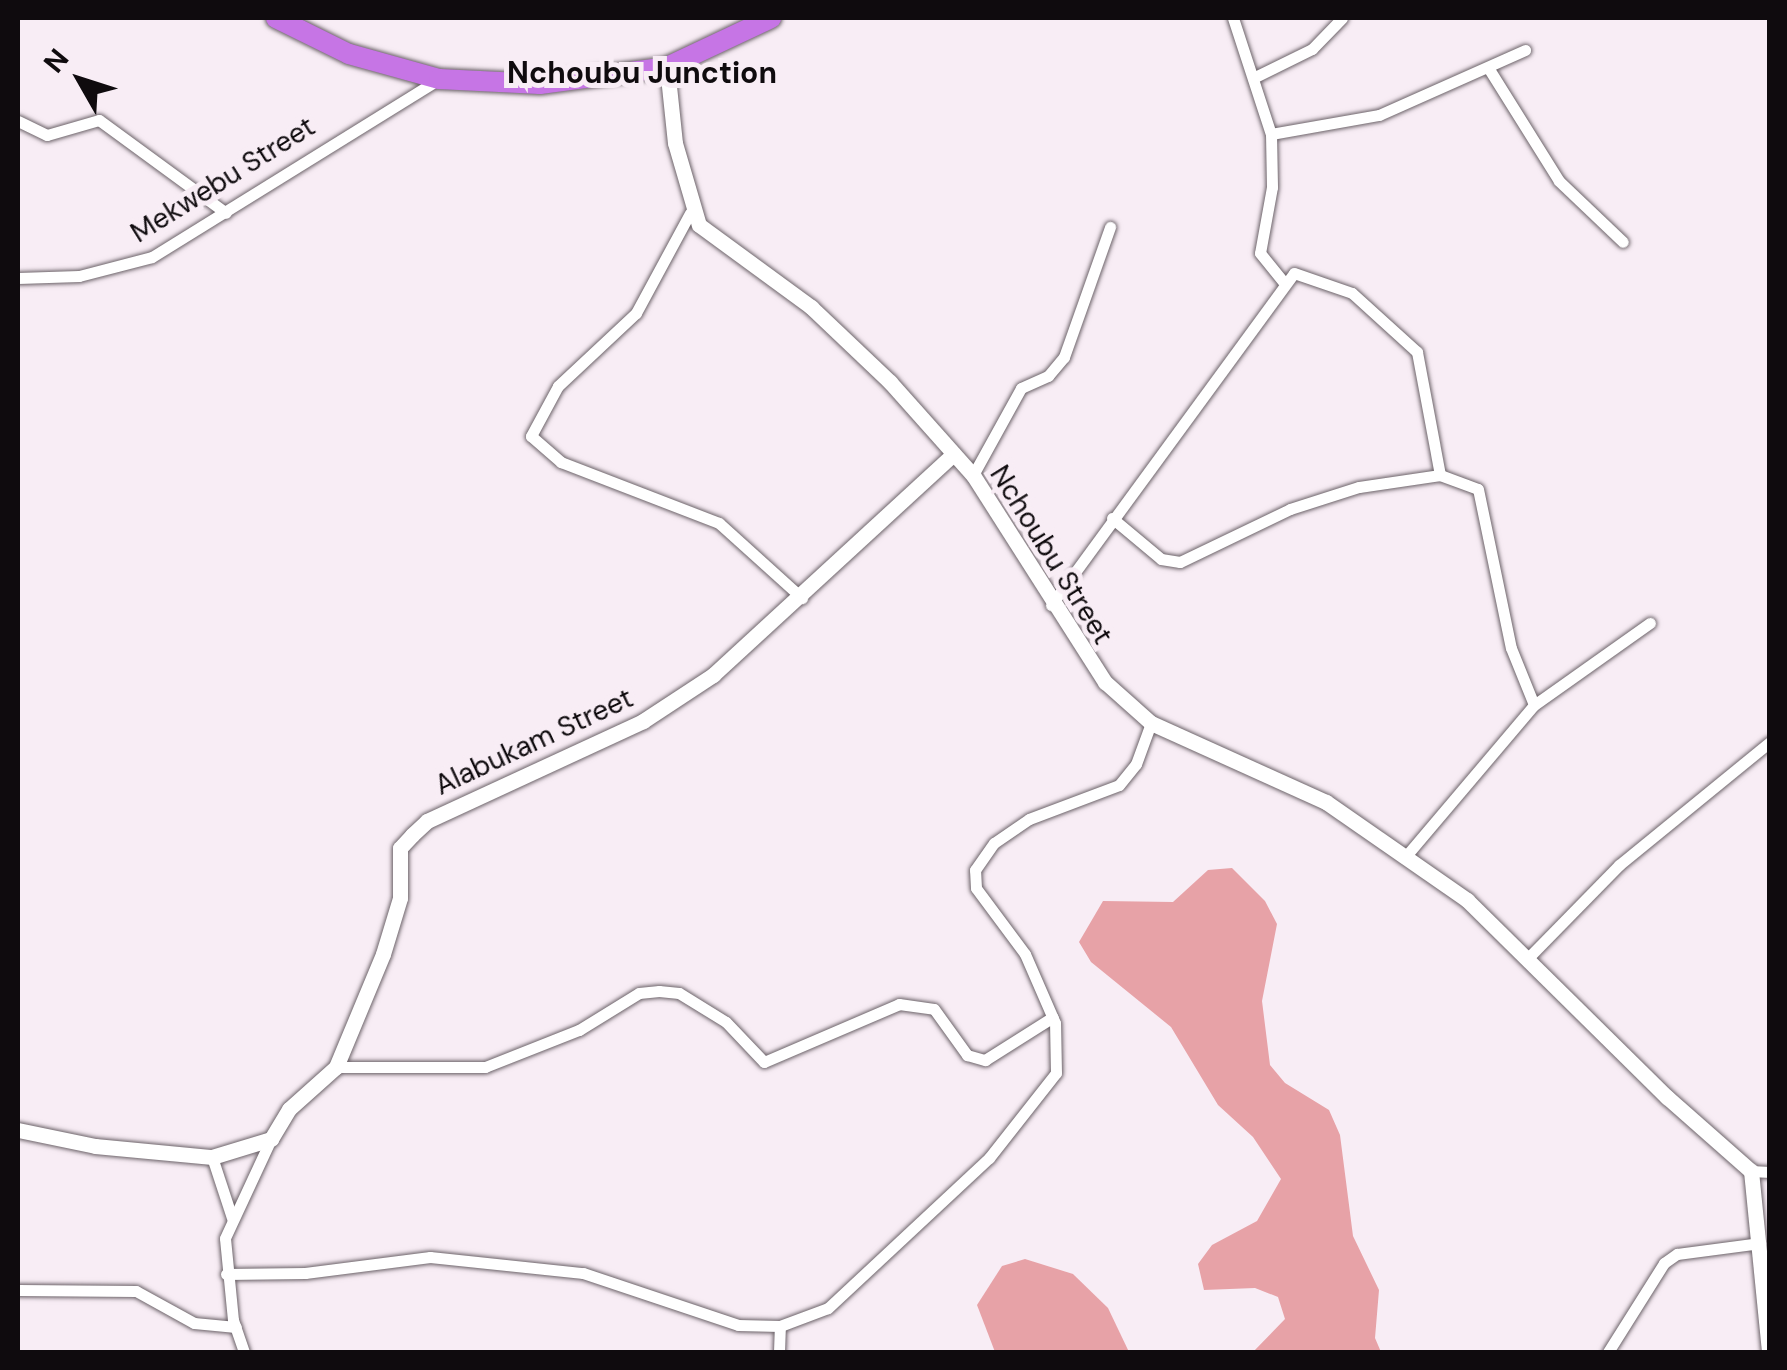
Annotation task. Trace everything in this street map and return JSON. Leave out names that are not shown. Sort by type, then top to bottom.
[{"type":"highway","points":[[276,18],[348,54],[440,79],[540,84],[667,67],[771,18]]},
{"type":"street","points":[[1232,18],[1271,134],[1272,187],[1260,253],[1283,280]]},
{"type":"street","points":[[1253,78],[1312,49],[1342,18]]},
{"type":"street","points":[[1271,134],[1379,115],[1490,69],[1525,50]]},
{"type":"street","points":[[667,67],[690,213],[636,313],[558,386],[531,436],[561,462],[720,524],[802,598]]},
{"type":"street","points":[[1490,69],[1559,181],[1623,242]]},
{"type":"street","name":"Mekwebu Street","points":[[18,278],[120,269],[226,214],[440,79]]},
{"type":"street","points":[[18,121],[47,135],[98,120],[226,214]]},
{"type":"street","name":"Nchoubu Street","points":[[690,213],[709,238],[810,307],[890,382],[973,475],[1091,666],[1151,723],[1276,774],[1405,856],[1529,957],[1667,1097],[1752,1170]]},
{"type":"street","points":[[973,475],[1021,388],[1048,376],[1064,357],[1110,226]]},
{"type":"street","points":[[1051,606],[1283,280],[1304,272],[1333,282],[1383,317],[1416,352],[1440,475]]},
{"type":"street","name":"Alabukam Street","points":[[271,1139],[289,1109],[336,1067],[383,954],[400,898],[400,848],[443,813],[643,721],[713,675],[802,598],[952,455]]},
{"type":"street","points":[[1112,518],[1161,559],[1180,562],[1290,509],[1360,487],[1440,475],[1482,494],[1507,628],[1534,705]]},
{"type":"street","points":[[1405,856],[1534,705],[1650,623]]},
{"type":"street","points":[[226,1274],[306,1273],[430,1257],[584,1273],[738,1325],[780,1326],[828,1308],[989,1158],[1056,1073],[1053,1017],[1025,954],[976,888],[975,870],[994,843],[1029,819],[1119,785],[1136,764],[1151,723]]},
{"type":"street","points":[[1529,957],[1619,865],[1770,742]]},
{"type":"street","points":[[336,1067],[485,1067],[579,1030],[639,993],[658,990],[679,993],[726,1022],[764,1062],[899,1004],[934,1009],[967,1055],[984,1060],[1053,1017]]},
{"type":"street","points":[[18,1130],[95,1146],[212,1157],[271,1139]]},
{"type":"street","points":[[244,1352],[226,1274],[225,1238],[271,1139]]},
{"type":"street","points":[[212,1157],[232,1219]]},
{"type":"street","points":[[1769,1352],[1752,1170],[1770,1172]]},
{"type":"street","points":[[1608,1352],[1664,1263],[1676,1254],[1760,1243]]},
{"type":"street","points":[[18,1290],[136,1291],[194,1323],[236,1328]]},
{"type":"street","points":[[780,1326],[780,1352]]},
{"type":"shaded area","points":[[1232,868],[1265,901],[1277,924],[1262,1001],[1270,1065],[1285,1083],[1329,1110],[1340,1135],[1353,1236],[1379,1290],[1375,1338],[1381,1352],[1253,1352],[1285,1319],[1278,1297],[1255,1288],[1204,1290],[1198,1264],[1212,1245],[1257,1221],[1281,1179],[1253,1137],[1218,1105],[1171,1027],[1091,962],[1079,942],[1103,901],[1173,902],[1208,870]]},
{"type":"shaded area","points":[[1025,1259],[1073,1274],[1108,1308],[1129,1352],[995,1352],[977,1305],[1002,1266]]},
{"type":"district","name":"Nchoubu Junction","points":[[642,73]]}]
